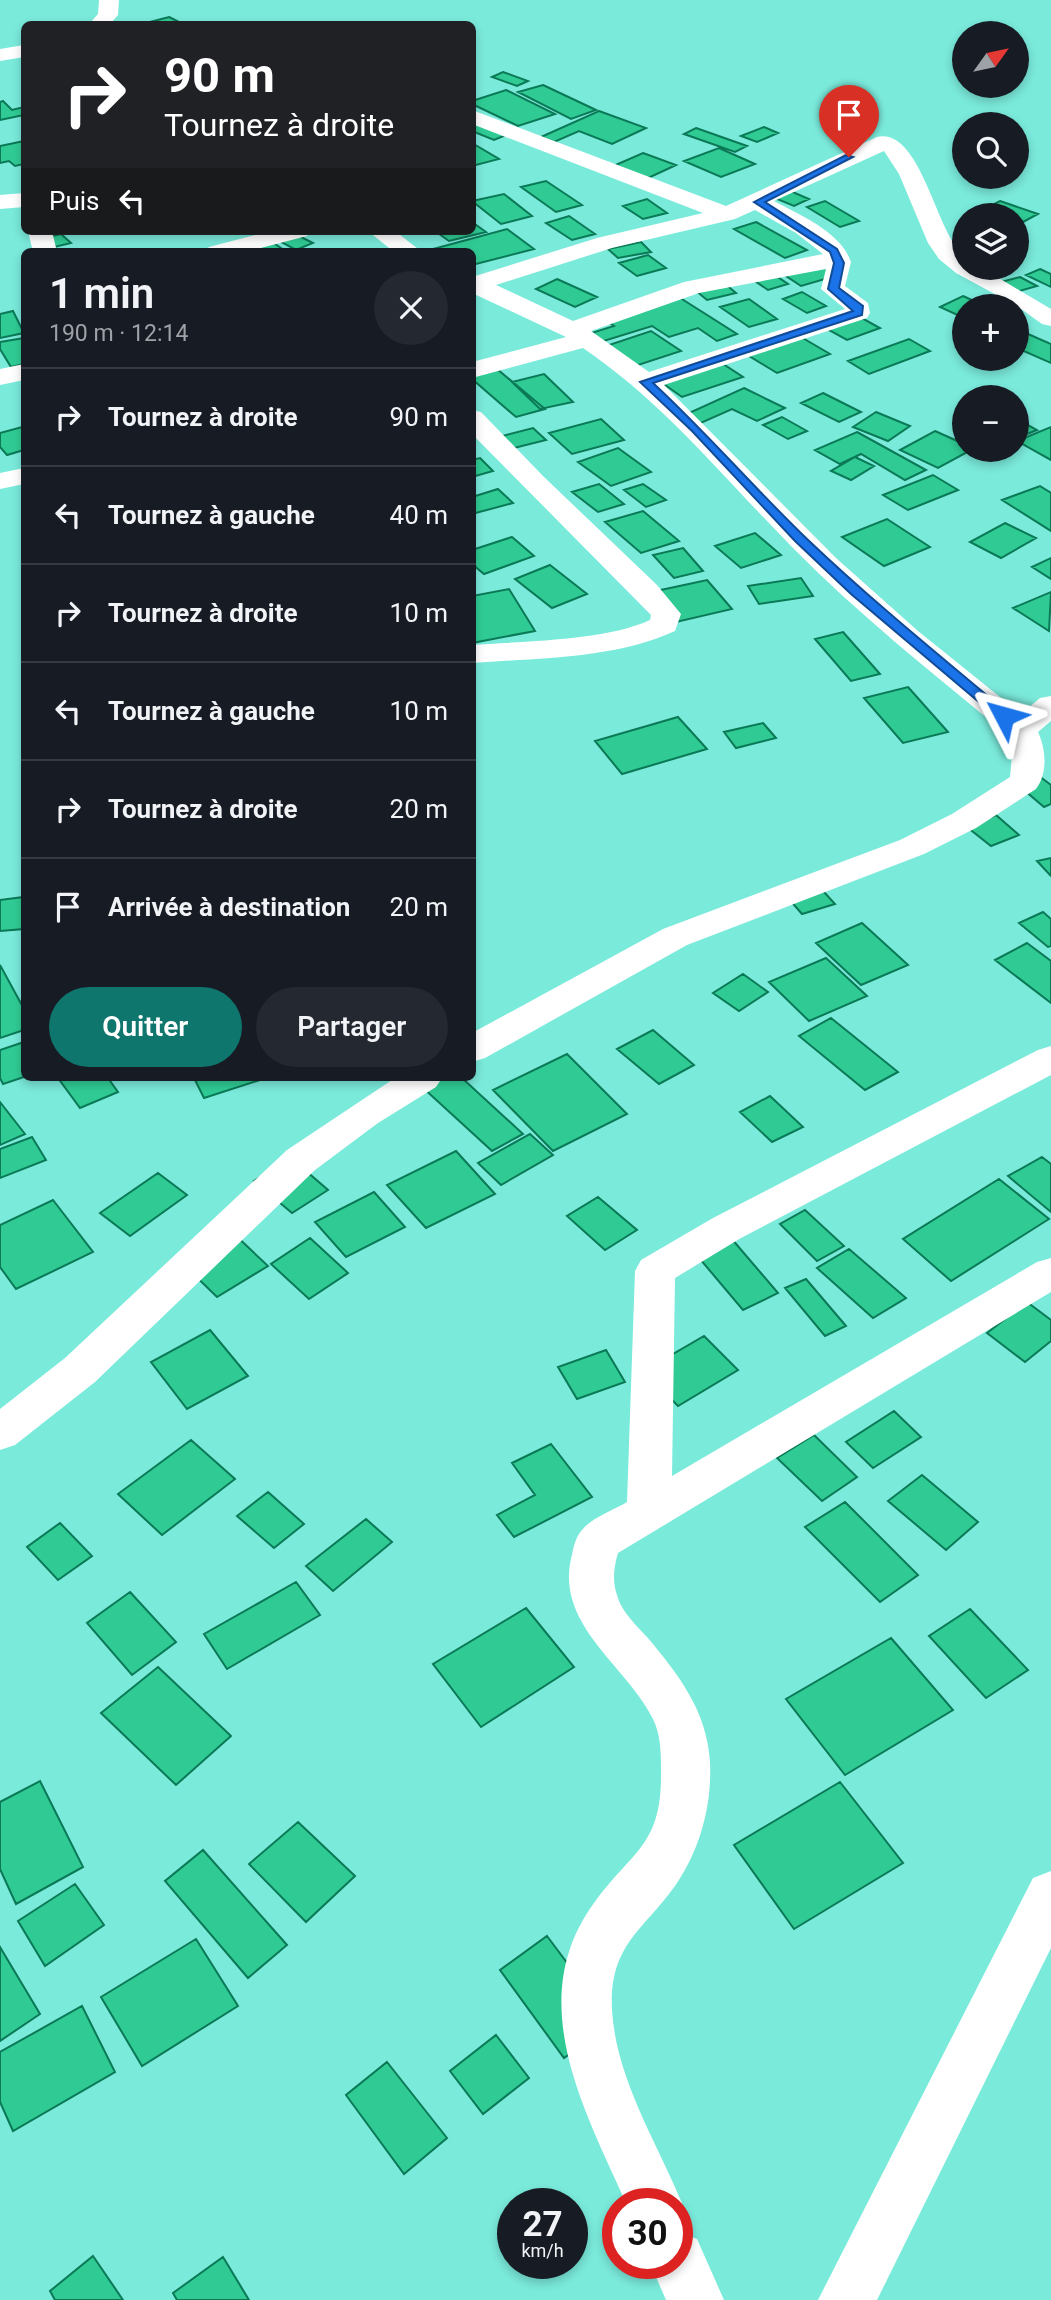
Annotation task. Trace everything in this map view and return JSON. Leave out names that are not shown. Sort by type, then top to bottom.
[{"type":"street","points":[[102,21],[108,15],[109,0]]},
{"type":"street","points":[[476,118],[727,214]]},
{"type":"street","points":[[476,283],[605,243],[727,214],[758,202],[874,145],[890,143],[910,169],[913,187],[940,243],[952,259]]},
{"type":"street","points":[[0,202],[21,200]]},
{"type":"street","points":[[758,202],[823,241],[838,258]]},
{"type":"street","points":[[233,248],[283,235]]},
{"type":"street","points":[[386,235],[404,248]]},
{"type":"street","points":[[476,369],[579,334],[693,287],[838,258]]},
{"type":"street","points":[[646,382],[858,313],[859,308],[833,289],[838,258]]},
{"type":"street","points":[[984,280],[1051,319]]},
{"type":"street","points":[[476,285],[579,334],[646,382],[696,429],[855,592],[1021,730],[1028,742],[1026,782]]},
{"type":"street","points":[[0,377],[21,373]]},
{"type":"street","points":[[476,422],[533,482],[647,590],[666,614],[664,625],[654,631],[586,643],[476,650]]},
{"type":"street","points":[[0,481],[21,477]]},
{"type":"street","points":[[1021,730],[1051,705]]},
{"type":"street","points":[[1026,782],[1051,804]]},
{"type":"street","points":[[476,1047],[675,937],[912,847],[964,821],[1026,782]]},
{"type":"street","points":[[649,1511],[655,1271],[727,1228],[1051,1059]]},
{"type":"street","points":[[0,1433],[80,1370],[301,1160],[419,1081]]},
{"type":"street","points":[[648,2188],[595,2056],[586,2010],[590,1975],[598,1944],[614,1919],[631,1903],[668,1854],[683,1808],[683,1734],[673,1705],[617,1634],[590,1586],[598,1542],[1051,1273]]},
{"type":"street","points":[[847,2300],[1051,1895]]},
{"type":"street","points":[[686,2279],[695,2300]]},
{"type":"building","points":[[169,17],[177,21],[154,21]]},
{"type":"building","points":[[503,72],[528,81],[517,86],[492,77]]},
{"type":"building","points":[[543,85],[596,110],[571,119],[518,92]]},
{"type":"building","points":[[506,90],[555,114],[518,126],[476,106],[476,100]]},
{"type":"building","points":[[3,101],[12,110],[21,108],[21,116],[0,120],[0,102]]},
{"type":"building","points":[[599,111],[646,128],[612,144],[579,131],[554,142],[541,137]]},
{"type":"building","points":[[476,119],[518,130],[494,140],[476,133]]},
{"type":"building","points":[[764,127],[778,133],[757,142],[741,136]]},
{"type":"building","points":[[696,128],[747,146],[735,152],[684,134]]},
{"type":"building","points":[[21,142],[21,165],[15,166],[9,161],[0,163],[0,146]]},
{"type":"building","points":[[476,145],[499,159],[476,165]]},
{"type":"building","points":[[719,148],[755,164],[721,177],[684,161]]},
{"type":"building","points":[[643,153],[676,165],[644,180],[611,167]]},
{"type":"building","points":[[546,181],[582,205],[556,212],[521,187]]},
{"type":"building","points":[[781,187],[809,199],[794,206],[765,194]]},
{"type":"building","points":[[504,194],[532,216],[501,224],[476,204],[476,200]]},
{"type":"building","points":[[647,199],[667,213],[643,219],[623,206]]},
{"type":"building","points":[[825,201],[859,221],[840,227],[807,207]]},
{"type":"building","points":[[1029,211],[1038,214],[1029,219]]},
{"type":"building","points":[[569,216],[595,234],[572,240],[546,223]]},
{"type":"building","points":[[756,222],[807,250],[785,258],[734,229]]},
{"type":"building","points":[[476,225],[486,232],[476,234]]},
{"type":"building","points":[[507,229],[534,249],[476,264],[476,248],[437,248]]},
{"type":"building","points":[[62,235],[71,243],[45,248],[36,240]]},
{"type":"building","points":[[268,235],[297,235],[313,243],[292,248]]},
{"type":"building","points":[[441,235],[474,235],[449,241]]},
{"type":"building","points":[[266,238],[281,248],[249,248]]},
{"type":"building","points":[[641,242],[651,252],[618,258],[608,249]]},
{"type":"building","points":[[648,255],[666,268],[637,276],[619,263]]},
{"type":"building","points":[[821,263],[839,275],[801,286],[783,274]]},
{"type":"building","points":[[766,269],[788,284],[768,290],[746,275]]},
{"type":"building","points":[[1040,269],[1051,274],[1051,287],[1029,276],[1029,274]]},
{"type":"building","points":[[718,278],[736,293],[707,300],[689,285]]},
{"type":"building","points":[[557,279],[597,297],[575,307],[536,289]]},
{"type":"building","points":[[1009,280],[1026,280],[1037,286],[999,294],[986,286]]},
{"type":"building","points":[[802,292],[826,306],[807,313],[783,299]]},
{"type":"building","points":[[674,294],[737,334],[717,341],[698,328],[669,337],[652,326],[594,344],[582,336],[614,326],[601,317]]},
{"type":"building","points":[[749,299],[777,319],[749,327],[720,307]]},
{"type":"building","points":[[952,301],[952,312],[940,307]]},
{"type":"building","points":[[13,311],[21,327],[21,334],[0,338],[0,314]]},
{"type":"building","points":[[849,311],[880,328],[847,340],[816,323]]},
{"type":"building","points":[[651,331],[681,351],[626,369],[597,349]]},
{"type":"building","points":[[1029,334],[1051,344],[1051,363],[1029,353]]},
{"type":"building","points":[[801,337],[830,354],[777,373],[749,356]]},
{"type":"building","points":[[21,338],[21,365],[11,367],[0,349],[0,342]]},
{"type":"building","points":[[909,339],[930,351],[869,374],[848,361]]},
{"type":"building","points":[[711,356],[743,377],[682,397],[651,375]]},
{"type":"building","points":[[491,364],[545,409],[516,417],[476,382],[476,368]]},
{"type":"building","points":[[544,374],[573,402],[540,409],[512,382]]},
{"type":"building","points":[[744,388],[785,408],[757,421],[732,409],[694,426],[678,418]]},
{"type":"building","points":[[823,393],[861,412],[839,422],[801,403]]},
{"type":"building","points":[[876,412],[910,426],[888,441],[853,427]]},
{"type":"building","points":[[782,417],[807,431],[788,439],[763,425]]},
{"type":"building","points":[[601,419],[624,440],[572,454],[549,433]]},
{"type":"building","points":[[21,427],[21,451],[7,455],[0,447],[0,433]]},
{"type":"building","points":[[1051,427],[1051,460],[1029,448],[1029,436]]},
{"type":"building","points":[[533,428],[546,440],[498,452],[487,440]]},
{"type":"building","points":[[935,431],[952,439],[952,460],[938,468],[900,450]]},
{"type":"building","points":[[857,432],[926,470],[905,480],[861,454],[840,464],[815,450]]},
{"type":"building","points":[[618,448],[651,472],[611,486],[578,462]]},
{"type":"building","points":[[855,457],[874,466],[851,480],[831,471]]},
{"type":"building","points":[[480,458],[493,471],[476,476],[476,459]]},
{"type":"building","points":[[933,475],[958,490],[908,510],[883,495]]},
{"type":"building","points":[[599,484],[624,504],[598,512],[572,492]]},
{"type":"building","points":[[643,484],[666,500],[646,507],[624,490]]},
{"type":"building","points":[[1040,486],[1051,493],[1051,531],[1002,500]]},
{"type":"building","points":[[498,489],[513,503],[476,513],[476,496]]},
{"type":"building","points":[[643,511],[679,541],[641,553],[605,522]]},
{"type":"building","points":[[887,519],[930,547],[884,566],[842,537]]},
{"type":"building","points":[[1005,523],[1036,538],[1001,558],[970,542]]},
{"type":"building","points":[[755,533],[781,555],[741,568],[715,546]]},
{"type":"building","points":[[512,537],[534,556],[484,574],[476,567],[476,549]]},
{"type":"building","points":[[683,548],[703,571],[674,578],[653,555]]},
{"type":"building","points":[[1051,558],[1051,579],[1032,567]]},
{"type":"building","points":[[550,565],[587,594],[552,608],[515,579]]},
{"type":"building","points":[[801,578],[813,596],[759,604],[748,586]]},
{"type":"building","points":[[707,580],[732,609],[672,623],[647,593]]},
{"type":"building","points":[[509,589],[535,631],[476,642],[476,595]]},
{"type":"building","points":[[1051,592],[1049,631],[1013,608]]},
{"type":"building","points":[[843,632],[880,674],[851,681],[815,639]]},
{"type":"building","points":[[908,687],[948,732],[903,743],[864,698]]},
{"type":"building","points":[[678,717],[707,749],[622,774],[595,741]]},
{"type":"building","points":[[763,723],[776,738],[736,748],[724,732]]},
{"type":"building","points":[[1039,776],[1051,785],[1051,804],[1044,807],[1017,784]]},
{"type":"building","points":[[996,815],[1019,835],[991,846],[967,827]]},
{"type":"building","points":[[1051,858],[1051,876],[1037,861]]},
{"type":"building","points":[[814,881],[835,904],[802,914],[782,891]]},
{"type":"building","points":[[21,897],[21,929],[0,931],[0,900]]},
{"type":"building","points":[[1043,912],[1051,919],[1051,946],[1048,947],[1019,923]]},
{"type":"building","points":[[862,923],[908,965],[861,985],[816,943]]},
{"type":"building","points":[[1027,943],[1051,961],[1051,1003],[995,960]]},
{"type":"building","points":[[826,958],[867,996],[809,1021],[769,982]]},
{"type":"building","points":[[0,965],[21,1004],[21,1031],[0,1038]]},
{"type":"building","points":[[743,974],[768,992],[739,1011],[713,993]]},
{"type":"building","points":[[831,1018],[898,1072],[865,1090],[799,1036]]},
{"type":"building","points":[[653,1030],[694,1065],[659,1084],[617,1049]]},
{"type":"building","points":[[21,1043],[21,1078],[3,1084],[0,1078],[0,1050]]},
{"type":"building","points":[[567,1054],[627,1114],[553,1151],[493,1090]]},
{"type":"building","points":[[60,1081],[110,1081],[118,1092],[80,1108]]},
{"type":"building","points":[[196,1081],[257,1081],[204,1098]]},
{"type":"building","points":[[431,1081],[465,1081],[523,1134],[492,1151],[421,1086]]},
{"type":"building","points":[[770,1096],[803,1127],[772,1142],[740,1112]]},
{"type":"building","points":[[0,1102],[25,1134],[0,1145]]},
{"type":"building","points":[[530,1134],[553,1155],[501,1185],[478,1163]]},
{"type":"building","points":[[32,1137],[46,1160],[0,1178],[0,1149]]},
{"type":"building","points":[[456,1151],[495,1194],[426,1228],[387,1185]]},
{"type":"building","points":[[1042,1157],[1051,1164],[1051,1212],[1008,1176]]},
{"type":"building","points":[[291,1158],[328,1190],[292,1213],[254,1181]]},
{"type":"building","points":[[158,1173],[187,1195],[130,1236],[100,1213]]},
{"type":"building","points":[[999,1179],[1049,1219],[951,1281],[903,1239]]},
{"type":"building","points":[[374,1192],[405,1227],[346,1257],[315,1222]]},
{"type":"building","points":[[598,1197],[637,1230],[605,1250],[567,1216]]},
{"type":"building","points":[[53,1200],[93,1252],[16,1289],[0,1267],[0,1225]]},
{"type":"building","points":[[805,1210],[844,1246],[817,1261],[780,1224]]},
{"type":"building","points":[[725,1231],[778,1293],[743,1310],[689,1246]]},
{"type":"building","points":[[232,1232],[268,1266],[217,1297],[181,1262]]},
{"type":"building","points":[[310,1238],[348,1273],[309,1299],[271,1264]]},
{"type":"building","points":[[849,1249],[906,1298],[873,1318],[817,1268]]},
{"type":"building","points":[[806,1279],[846,1326],[825,1336],[785,1288]]},
{"type":"building","points":[[1027,1302],[1051,1320],[1051,1341],[1025,1362],[987,1333]]},
{"type":"building","points":[[210,1330],[248,1376],[187,1409],[151,1362]]},
{"type":"building","points":[[704,1336],[738,1370],[678,1406],[644,1371]]},
{"type":"building","points":[[606,1350],[625,1382],[577,1399],[558,1367]]},
{"type":"building","points":[[894,1411],[921,1437],[873,1468],[846,1442]]},
{"type":"building","points":[[814,1435],[857,1477],[822,1501],[777,1458]]},
{"type":"building","points":[[191,1440],[235,1479],[162,1535],[118,1494]]},
{"type":"building","points":[[551,1444],[592,1497],[514,1537],[497,1515],[535,1495],[512,1463]]},
{"type":"building","points":[[922,1475],[978,1522],[946,1550],[888,1501]]},
{"type":"building","points":[[268,1492],[304,1524],[274,1548],[237,1516]]},
{"type":"building","points":[[845,1502],[918,1575],[880,1602],[805,1527]]},
{"type":"building","points":[[366,1519],[392,1542],[333,1591],[306,1566]]},
{"type":"building","points":[[60,1523],[92,1556],[58,1580],[27,1547]]},
{"type":"building","points":[[296,1582],[320,1615],[227,1669],[204,1634]]},
{"type":"building","points":[[130,1592],[176,1642],[132,1675],[87,1623]]},
{"type":"building","points":[[526,1608],[574,1667],[481,1727],[433,1664]]},
{"type":"building","points":[[970,1609],[1028,1670],[986,1698],[929,1636]]},
{"type":"building","points":[[891,1638],[953,1710],[845,1775],[786,1699]]},
{"type":"building","points":[[158,1667],[231,1736],[176,1785],[101,1713]]},
{"type":"building","points":[[40,1781],[83,1867],[16,1904],[0,1869],[0,1802]]},
{"type":"building","points":[[840,1782],[903,1863],[794,1929],[734,1845]]},
{"type":"building","points":[[298,1822],[355,1876],[306,1922],[249,1864]]},
{"type":"building","points":[[203,1850],[287,1945],[248,1978],[165,1881]]},
{"type":"building","points":[[75,1884],[104,1925],[45,1966],[18,1921]]},
{"type":"building","points":[[547,1936],[612,2023],[564,2058],[500,1970]]},
{"type":"building","points":[[196,1939],[238,2006],[142,2066],[101,1997]]},
{"type":"building","points":[[0,1947],[40,2014],[0,2041]]},
{"type":"building","points":[[82,2006],[115,2072],[13,2131],[0,2102],[0,2052]]},
{"type":"building","points":[[496,2035],[529,2078],[483,2114],[450,2071]]},
{"type":"building","points":[[387,2062],[447,2138],[404,2174],[346,2095]]},
{"type":"building","points":[[93,2256],[123,2300],[55,2300],[50,2291]]},
{"type":"building","points":[[223,2257],[249,2300],[177,2300],[173,2293]]},
{"type":"route","points":[[849,157],[758,202],[792,221],[834,251],[839,263],[833,289],[840,297],[859,308],[858,313],[646,382],[696,429],[855,592],[1004,716]]}]
